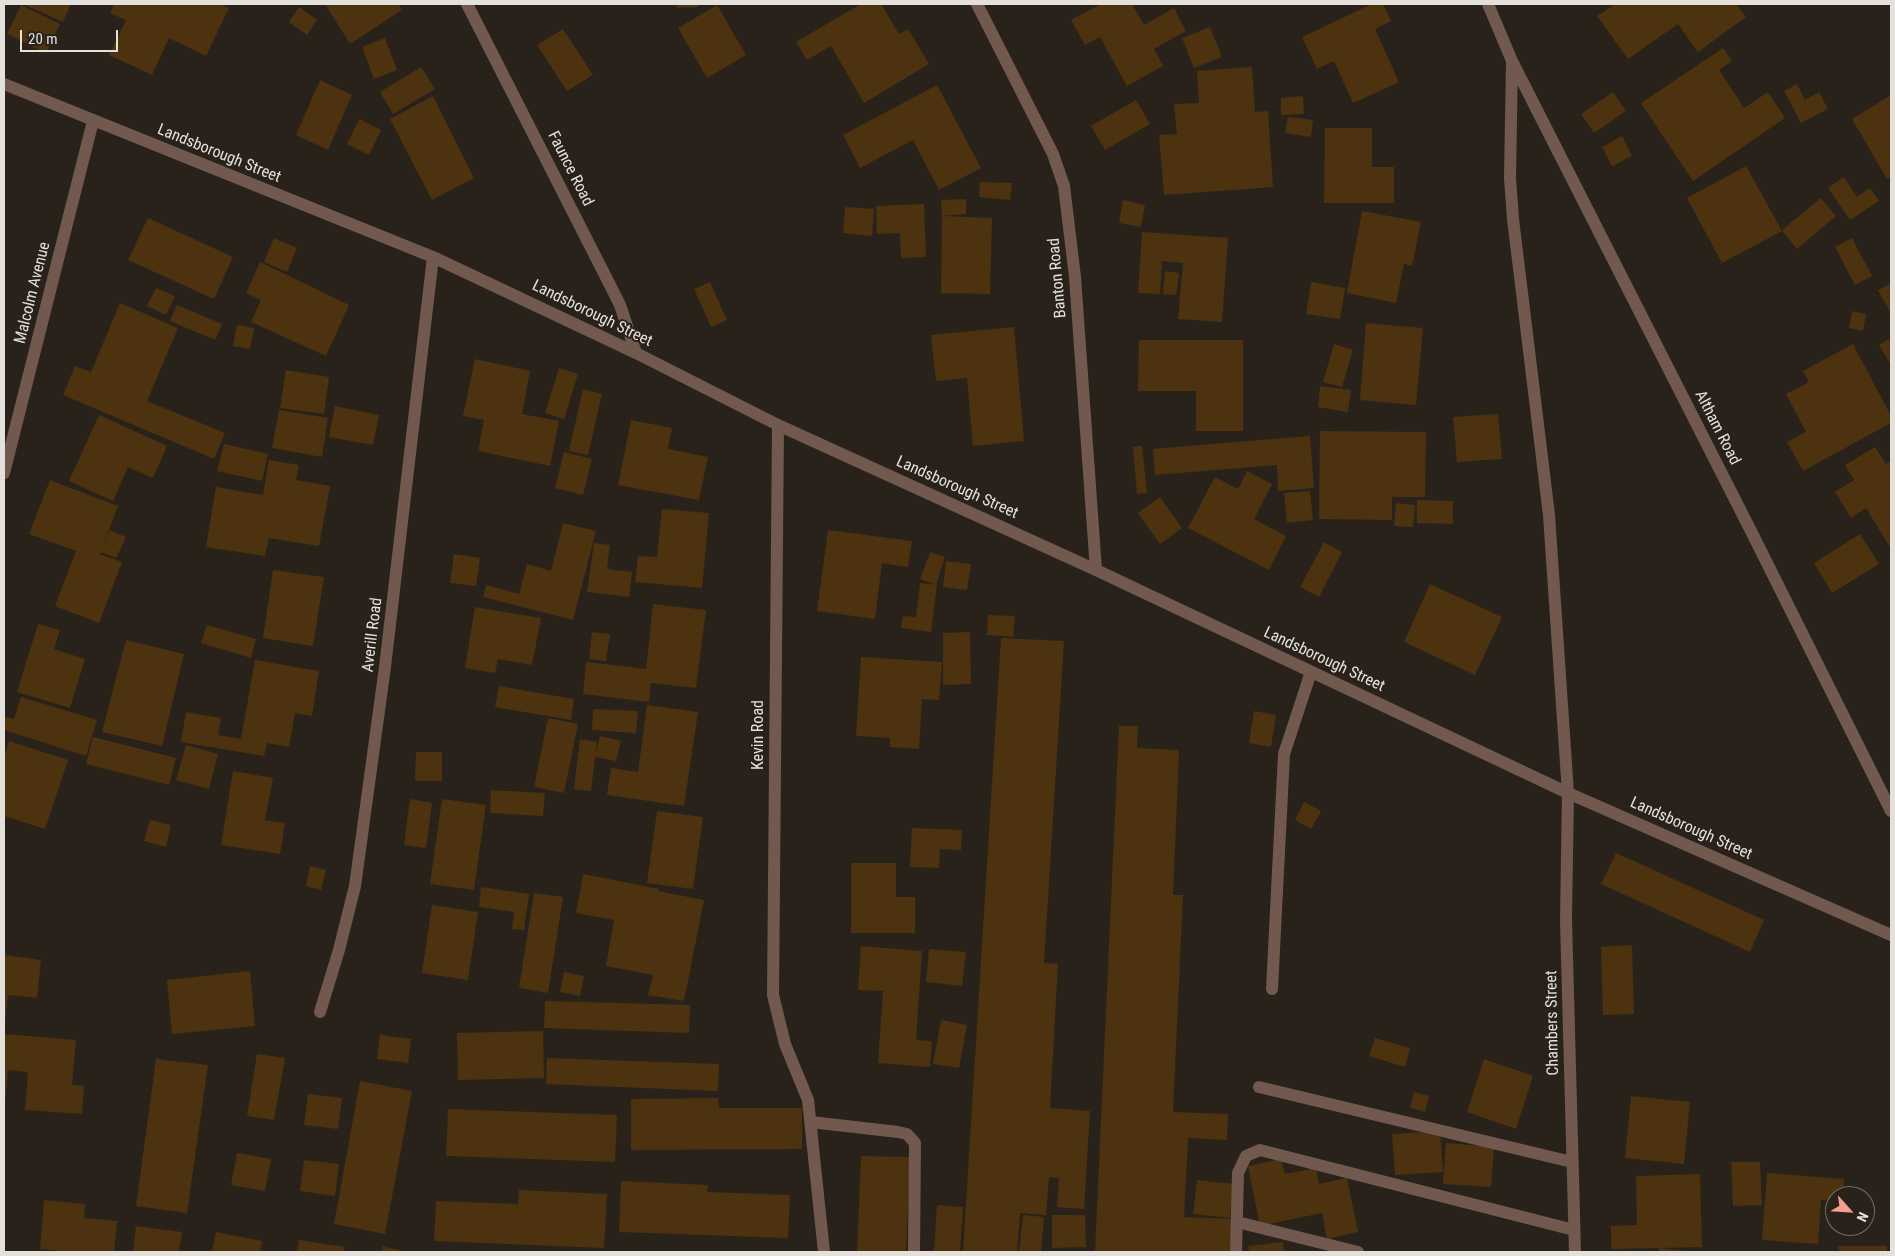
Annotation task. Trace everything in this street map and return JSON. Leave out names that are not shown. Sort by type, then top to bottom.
[{"type":"street","name":"Faunce Road","points":[[467,4],[612,289],[620,306],[636,353]]},
{"type":"street","name":"Banton Road","points":[[977,4],[1054,154],[1064,186],[1075,277],[1096,570]]},
{"type":"street","name":"Altham Road","points":[[1488,4],[1512,61],[1891,810]]},
{"type":"street","name":"Altham Road","points":[[1512,61],[1510,168],[1513,219],[1549,516],[1568,793]]},
{"type":"street","name":"Landsborough Street","points":[[4,84],[433,257],[636,353],[778,425],[1096,570],[1568,793],[1891,935]]},
{"type":"street","name":"Malcolm Avenue","points":[[4,473],[93,121]]},
{"type":"street","name":"Averill Road","points":[[320,1012],[339,950],[355,886],[386,657],[433,257]]},
{"type":"street","name":"Kevin Road","points":[[778,425],[773,995],[785,1044],[808,1100],[824,1252]]},
{"type":"street","points":[[1272,989],[1284,754],[1311,672]]},
{"type":"street","name":"Chambers Street","points":[[1568,793],[1566,920],[1575,1252]]},
{"type":"street","points":[[1259,1087],[1572,1162]]},
{"type":"street","points":[[811,1122],[898,1132],[907,1134],[915,1143],[914,1252]]},
{"type":"street","points":[[1236,1252],[1238,1173],[1246,1156],[1260,1150],[1574,1230]]},
{"type":"street","points":[[1237,1222],[1358,1252]]},
{"type":"building","points":[[23,4],[71,4],[63,22]]},
{"type":"building","points":[[114,4],[220,4],[229,8],[206,56],[169,38],[152,75],[109,55],[126,20],[110,13]]},
{"type":"building","points":[[325,4],[398,4],[402,10],[350,44]]},
{"type":"building","points":[[676,4],[698,4],[698,7],[677,8]]},
{"type":"building","points":[[861,4],[881,4],[899,34],[908,29],[929,64],[864,103],[831,46],[807,60],[796,42]]},
{"type":"building","points":[[1101,4],[1132,4],[1144,25],[1174,8],[1186,31],[1154,49],[1163,66],[1127,86],[1100,37],[1085,45],[1071,20]]},
{"type":"building","points":[[1372,4],[1383,4],[1391,21],[1375,29],[1399,82],[1353,103],[1334,61],[1317,69],[1302,37]]},
{"type":"building","points":[[1615,4],[1736,4],[1746,17],[1698,52],[1678,24],[1628,59],[1597,16]]},
{"type":"building","points":[[21,5],[60,24],[46,53],[7,34]]},
{"type":"building","points":[[717,5],[746,55],[707,78],[678,28]]},
{"type":"building","points":[[299,7],[317,20],[307,35],[289,22]]},
{"type":"building","points":[[1210,27],[1222,57],[1194,68],[1182,38]]},
{"type":"building","points":[[563,29],[593,75],[567,91],[537,45]]},
{"type":"building","points":[[385,38],[397,70],[374,79],[362,47]]},
{"type":"building","points":[[1723,48],[1732,61],[1719,70],[1744,108],[1768,92],[1785,118],[1693,181],[1641,103]]},
{"type":"building","points":[[421,67],[435,89],[393,114],[380,92]]},
{"type":"building","points":[[1252,67],[1255,112],[1268,111],[1273,187],[1164,195],[1159,135],[1177,134],[1174,104],[1199,103],[1197,71]]},
{"type":"building","points":[[320,80],[352,95],[328,150],[296,135]]},
{"type":"building","points":[[1797,84],[1805,100],[1819,92],[1828,109],[1801,123],[1784,91]]},
{"type":"building","points":[[937,85],[981,168],[939,190],[913,140],[860,168],[843,135]]},
{"type":"building","points":[[1613,92],[1626,111],[1594,133],[1581,114]]},
{"type":"building","points":[[1891,95],[1891,177],[1887,179],[1852,119]]},
{"type":"building","points":[[433,96],[474,178],[432,200],[390,119]]},
{"type":"building","points":[[1303,96],[1304,114],[1281,115],[1281,98]]},
{"type":"building","points":[[1136,100],[1150,124],[1105,150],[1091,126]]},
{"type":"building","points":[[1288,117],[1313,120],[1311,137],[1285,133]]},
{"type":"building","points":[[359,119],[381,130],[369,155],[347,144]]},
{"type":"building","points":[[1325,128],[1372,128],[1372,167],[1394,167],[1394,203],[1324,203]]},
{"type":"building","points":[[1622,136],[1632,156],[1612,166],[1602,147]]},
{"type":"building","points":[[1746,166],[1782,231],[1722,263],[1687,198]]},
{"type":"building","points":[[1844,177],[1857,197],[1870,188],[1879,201],[1850,220],[1828,188]]},
{"type":"building","points":[[980,182],[1012,183],[1010,200],[979,197]]},
{"type":"building","points":[[1821,198],[1836,216],[1797,249],[1782,230]]},
{"type":"building","points":[[966,199],[966,214],[942,216],[941,200]]},
{"type":"building","points":[[1123,200],[1145,205],[1141,227],[1119,223]]},
{"type":"building","points":[[924,204],[926,257],[901,258],[900,233],[877,234],[876,206]]},
{"type":"building","points":[[845,207],[874,209],[872,236],[843,233]]},
{"type":"building","points":[[1362,211],[1421,222],[1412,266],[1404,264],[1396,303],[1347,293]]},
{"type":"building","points":[[942,216],[992,218],[990,294],[941,293]]},
{"type":"building","points":[[148,218],[233,257],[214,299],[128,260]]},
{"type":"building","points":[[1142,232],[1228,238],[1222,322],[1178,319],[1183,263],[1162,261],[1160,294],[1138,293]]},
{"type":"building","points":[[274,238],[297,248],[287,272],[264,262]]},
{"type":"building","points":[[1852,238],[1872,276],[1855,285],[1835,247]]},
{"type":"building","points":[[260,262],[349,305],[326,356],[251,322],[261,300],[246,293]]},
{"type":"building","points":[[1165,271],[1179,273],[1176,295],[1163,294]]},
{"type":"building","points":[[710,282],[727,320],[711,327],[694,289]]},
{"type":"building","points":[[1311,282],[1345,288],[1340,319],[1306,314]]},
{"type":"building","points":[[1891,283],[1891,314],[1878,290]]},
{"type":"building","points":[[156,288],[175,296],[166,315],[147,306]]},
{"type":"building","points":[[120,303],[178,328],[147,401],[225,433],[214,459],[63,395],[75,366],[91,372]]},
{"type":"building","points":[[177,305],[222,324],[215,340],[170,321]]},
{"type":"building","points":[[1852,311],[1866,314],[1863,331],[1849,328]]},
{"type":"building","points":[[1366,323],[1423,328],[1416,405],[1360,400]]},
{"type":"building","points":[[237,325],[254,328],[250,349],[233,346]]},
{"type":"building","points":[[1014,327],[1024,441],[973,446],[967,378],[936,381],[931,335]]},
{"type":"building","points":[[1891,338],[1891,365],[1879,345]]},
{"type":"building","points":[[1139,340],[1243,340],[1243,431],[1196,431],[1196,391],[1138,391]]},
{"type":"building","points":[[1334,344],[1353,350],[1342,387],[1323,382]]},
{"type":"building","points":[[1853,344],[1891,416],[1891,423],[1803,471],[1787,442],[1806,432],[1786,394],[1809,382],[1803,371]]},
{"type":"building","points":[[475,359],[530,371],[522,414],[559,421],[550,466],[478,451],[484,420],[463,416]]},
{"type":"building","points":[[559,368],[578,374],[564,419],[545,413]]},
{"type":"building","points":[[286,370],[329,377],[324,414],[280,408]]},
{"type":"building","points":[[1320,386],[1351,390],[1348,412],[1318,407]]},
{"type":"building","points":[[583,389],[602,394],[588,455],[569,451]]},
{"type":"building","points":[[335,406],[379,415],[373,445],[329,437]]},
{"type":"building","points":[[279,410],[328,418],[322,457],[272,448]]},
{"type":"building","points":[[1498,414],[1502,459],[1457,462],[1453,417]]},
{"type":"building","points":[[99,415],[167,446],[153,478],[128,467],[113,501],[69,481]]},
{"type":"building","points":[[631,420],[672,428],[668,449],[708,457],[699,500],[618,485]]},
{"type":"building","points":[[1320,431],[1426,432],[1425,497],[1392,497],[1392,520],[1319,519]]},
{"type":"building","points":[[1310,436],[1314,488],[1278,491],[1277,465],[1155,475],[1153,449]]},
{"type":"building","points":[[224,444],[268,454],[262,481],[217,471]]},
{"type":"building","points":[[1142,446],[1147,493],[1137,494],[1133,447]]},
{"type":"building","points":[[1875,447],[1886,464],[1891,461],[1891,549],[1866,508],[1851,518],[1835,492],[1854,480],[1845,465]]},
{"type":"building","points":[[564,452],[592,459],[583,495],[555,488]]},
{"type":"building","points":[[269,460],[299,465],[296,480],[330,486],[319,546],[269,538],[265,556],[206,547],[216,487],[263,495]]},
{"type":"building","points":[[1247,471],[1272,484],[1254,519],[1286,536],[1269,570],[1188,528],[1215,477],[1238,489]]},
{"type":"building","points":[[50,480],[118,506],[103,546],[110,530],[126,537],[116,558],[101,552],[100,554],[122,562],[99,623],[55,606],[76,551],[29,534]]},
{"type":"building","points":[[1310,491],[1313,520],[1287,523],[1284,493]]},
{"type":"building","points":[[1160,497],[1182,528],[1160,544],[1138,513]]},
{"type":"building","points":[[1417,500],[1453,501],[1453,524],[1417,523]]},
{"type":"building","points":[[1396,503],[1415,505],[1413,527],[1394,526]]},
{"type":"building","points":[[662,509],[709,513],[702,588],[635,582],[638,556],[657,557]]},
{"type":"building","points":[[563,523],[596,531],[573,620],[483,597],[486,585],[519,594],[527,564],[551,571]]},
{"type":"building","points":[[828,530],[912,541],[908,567],[882,563],[875,619],[817,611]]},
{"type":"building","points":[[1860,534],[1879,564],[1832,593],[1814,563]]},
{"type":"building","points":[[1324,542],[1342,552],[1319,597],[1300,587]]},
{"type":"building","points":[[594,543],[610,545],[607,569],[632,572],[629,597],[587,592]]},
{"type":"building","points":[[930,552],[945,557],[936,585],[920,579]]},
{"type":"building","points":[[454,554],[480,558],[476,586],[450,583]]},
{"type":"building","points":[[946,561],[971,564],[967,590],[943,587]]},
{"type":"building","points":[[273,570],[324,577],[313,646],[263,638]]},
{"type":"building","points":[[920,583],[937,585],[931,632],[901,628],[903,616],[916,617]]},
{"type":"building","points":[[1430,584],[1502,617],[1475,675],[1404,642]]},
{"type":"building","points":[[653,604],[706,610],[696,688],[651,683],[649,702],[583,694],[586,662],[646,669]]},
{"type":"building","points":[[475,607],[541,618],[532,665],[498,659],[495,673],[465,668]]},
{"type":"building","points":[[988,615],[1015,616],[1013,637],[987,635]]},
{"type":"building","points":[[38,624],[60,630],[54,649],[85,659],[70,708],[17,692]]},
{"type":"building","points":[[207,625],[256,639],[251,658],[201,643]]},
{"type":"building","points":[[592,632],[610,634],[606,661],[589,659]]},
{"type":"building","points":[[970,632],[971,684],[943,685],[943,633]]},
{"type":"building","points":[[1001,638],[1064,641],[1044,963],[1058,964],[1050,1108],[1090,1111],[1084,1209],[1057,1207],[1059,1178],[1049,1177],[1046,1215],[1020,1213],[1017,1252],[963,1252]]},
{"type":"building","points":[[126,640],[184,654],[162,746],[102,732]]},
{"type":"building","points":[[861,657],[942,662],[939,700],[922,699],[919,749],[890,747],[890,738],[856,736]]},
{"type":"building","points":[[255,660],[319,671],[312,716],[295,713],[289,747],[267,743],[264,756],[181,742],[186,712],[221,718],[218,735],[241,739]]},
{"type":"building","points":[[499,686],[574,699],[571,720],[495,707]]},
{"type":"building","points":[[21,697],[97,720],[86,756],[4,730],[4,716],[14,719]]},
{"type":"building","points":[[647,705],[698,712],[684,806],[607,795],[611,768],[638,772]]},
{"type":"building","points":[[593,709],[638,711],[636,733],[592,730]]},
{"type":"building","points":[[1254,711],[1276,715],[1271,747],[1249,743]]},
{"type":"building","points":[[548,718],[578,724],[564,793],[534,787]]},
{"type":"building","points":[[1119,726],[1138,726],[1137,748],[1179,750],[1173,895],[1183,895],[1173,1112],[1228,1114],[1227,1140],[1188,1138],[1184,1217],[1232,1219],[1230,1252],[1095,1252]]},
{"type":"building","points":[[600,736],[621,741],[616,761],[595,757]]},
{"type":"building","points":[[93,737],[176,758],[169,785],[86,764]]},
{"type":"building","points":[[580,739],[597,742],[591,791],[574,789]]},
{"type":"building","points":[[9,741],[68,760],[45,829],[4,816],[4,758]]},
{"type":"building","points":[[186,745],[218,754],[209,789],[176,780]]},
{"type":"building","points":[[416,752],[442,752],[442,781],[415,781]]},
{"type":"building","points":[[233,771],[273,778],[265,820],[285,823],[280,854],[221,845]]},
{"type":"building","points":[[491,790],[545,793],[543,816],[490,813]]},
{"type":"building","points":[[410,799],[432,803],[426,848],[404,845]]},
{"type":"building","points":[[442,799],[486,805],[474,890],[430,884]]},
{"type":"building","points":[[1304,802],[1321,811],[1311,829],[1295,820]]},
{"type":"building","points":[[657,811],[703,817],[693,889],[647,883]]},
{"type":"building","points":[[150,820],[171,825],[166,847],[144,841]]},
{"type":"building","points":[[912,828],[962,830],[961,850],[940,849],[939,868],[910,867]]},
{"type":"building","points":[[1616,853],[1764,920],[1750,952],[1601,884]]},
{"type":"building","points":[[851,863],[896,863],[896,897],[915,897],[915,933],[851,933]]},
{"type":"building","points":[[310,866],[326,870],[321,890],[306,886]]},
{"type":"building","points":[[583,874],[704,900],[684,1001],[648,995],[653,975],[606,966],[614,920],[576,913]]},
{"type":"building","points":[[481,887],[529,894],[524,930],[512,929],[514,912],[479,907]]},
{"type":"building","points":[[534,893],[563,897],[548,993],[519,988]]},
{"type":"building","points":[[432,905],[478,912],[468,980],[422,973]]},
{"type":"building","points":[[1632,945],[1634,1014],[1603,1015],[1601,947]]},
{"type":"building","points":[[861,946],[922,951],[916,1040],[932,1041],[930,1067],[878,1063],[883,991],[858,990]]},
{"type":"building","points":[[929,949],[966,952],[962,986],[926,982]]},
{"type":"building","points":[[4,955],[41,960],[37,998],[8,995],[5,1024]]},
{"type":"building","points":[[250,971],[255,1026],[172,1034],[167,980]]},
{"type":"building","points":[[564,972],[584,976],[580,996],[560,992]]},
{"type":"building","points":[[545,1001],[690,1005],[689,1033],[544,1028]]},
{"type":"building","points":[[941,1020],[967,1025],[959,1068],[933,1064]]},
{"type":"building","points":[[543,1031],[544,1078],[458,1080],[457,1033]]},
{"type":"building","points":[[4,1034],[76,1040],[72,1085],[84,1086],[82,1114],[25,1110],[28,1072],[8,1070],[4,1102]]},
{"type":"building","points":[[380,1035],[411,1039],[408,1063],[377,1059]]},
{"type":"building","points":[[1375,1038],[1410,1048],[1405,1067],[1369,1056]]},
{"type":"building","points":[[257,1054],[285,1058],[274,1120],[247,1116]]},
{"type":"building","points":[[547,1058],[719,1064],[718,1091],[546,1084]]},
{"type":"building","points":[[156,1059],[208,1065],[187,1213],[136,1206]]},
{"type":"building","points":[[1484,1059],[1533,1076],[1516,1129],[1467,1112]]},
{"type":"building","points":[[360,1081],[412,1091],[385,1234],[334,1224]]},
{"type":"building","points":[[1414,1092],[1429,1096],[1425,1112],[1410,1108]]},
{"type":"building","points":[[308,1094],[342,1098],[338,1129],[304,1125]]},
{"type":"building","points":[[1631,1096],[1690,1102],[1684,1164],[1625,1158]]},
{"type":"building","points":[[718,1098],[719,1108],[802,1108],[802,1149],[631,1150],[631,1099]]},
{"type":"building","points":[[448,1109],[617,1115],[615,1162],[446,1156]]},
{"type":"building","points":[[1440,1131],[1443,1172],[1395,1175],[1392,1134]]},
{"type":"building","points":[[1446,1143],[1494,1147],[1491,1187],[1443,1184]]},
{"type":"building","points":[[237,1153],[271,1159],[265,1191],[231,1185]]},
{"type":"building","points":[[861,1156],[910,1157],[906,1252],[857,1252]]},
{"type":"building","points":[[1281,1159],[1285,1174],[1316,1168],[1319,1184],[1347,1178],[1358,1232],[1327,1239],[1322,1213],[1260,1226],[1248,1166]]},
{"type":"building","points":[[304,1160],[339,1164],[335,1196],[300,1191]]},
{"type":"building","points":[[1731,1162],[1760,1162],[1762,1205],[1733,1206]]},
{"type":"building","points":[[1767,1173],[1844,1179],[1844,1186],[1825,1186],[1825,1200],[1821,1200],[1818,1244],[1762,1240]]},
{"type":"building","points":[[1700,1174],[1702,1247],[1611,1249],[1611,1226],[1637,1225],[1636,1176]]},
{"type":"building","points":[[1197,1180],[1234,1184],[1230,1218],[1193,1214]]},
{"type":"building","points":[[621,1181],[708,1185],[707,1192],[790,1195],[788,1238],[619,1232]]},
{"type":"building","points":[[519,1190],[607,1194],[604,1248],[434,1241],[436,1201],[518,1204]]},
{"type":"building","points":[[44,1200],[85,1204],[84,1218],[117,1221],[114,1252],[71,1252],[40,1249]]},
{"type":"building","points":[[937,1205],[963,1207],[960,1252],[934,1252]]},
{"type":"building","points":[[1023,1215],[1044,1217],[1041,1252],[1019,1252]]},
{"type":"building","points":[[1052,1215],[1085,1215],[1086,1247],[1052,1248]]},
{"type":"building","points":[[136,1226],[182,1232],[179,1252],[133,1252]]},
{"type":"building","points":[[216,1232],[262,1241],[260,1252],[212,1252]]},
{"type":"building","points":[[299,1240],[345,1247],[344,1252],[297,1252]]},
{"type":"building","points":[[1283,1242],[1284,1252],[1249,1252],[1248,1246]]},
{"type":"building","points":[[383,1246],[405,1252],[382,1252]]},
{"type":"building","points":[[1838,1246],[1887,1246],[1887,1252],[1839,1252]]},
{"type":"building","points":[[1659,1248],[1686,1251],[1686,1252],[1659,1252]]}]
